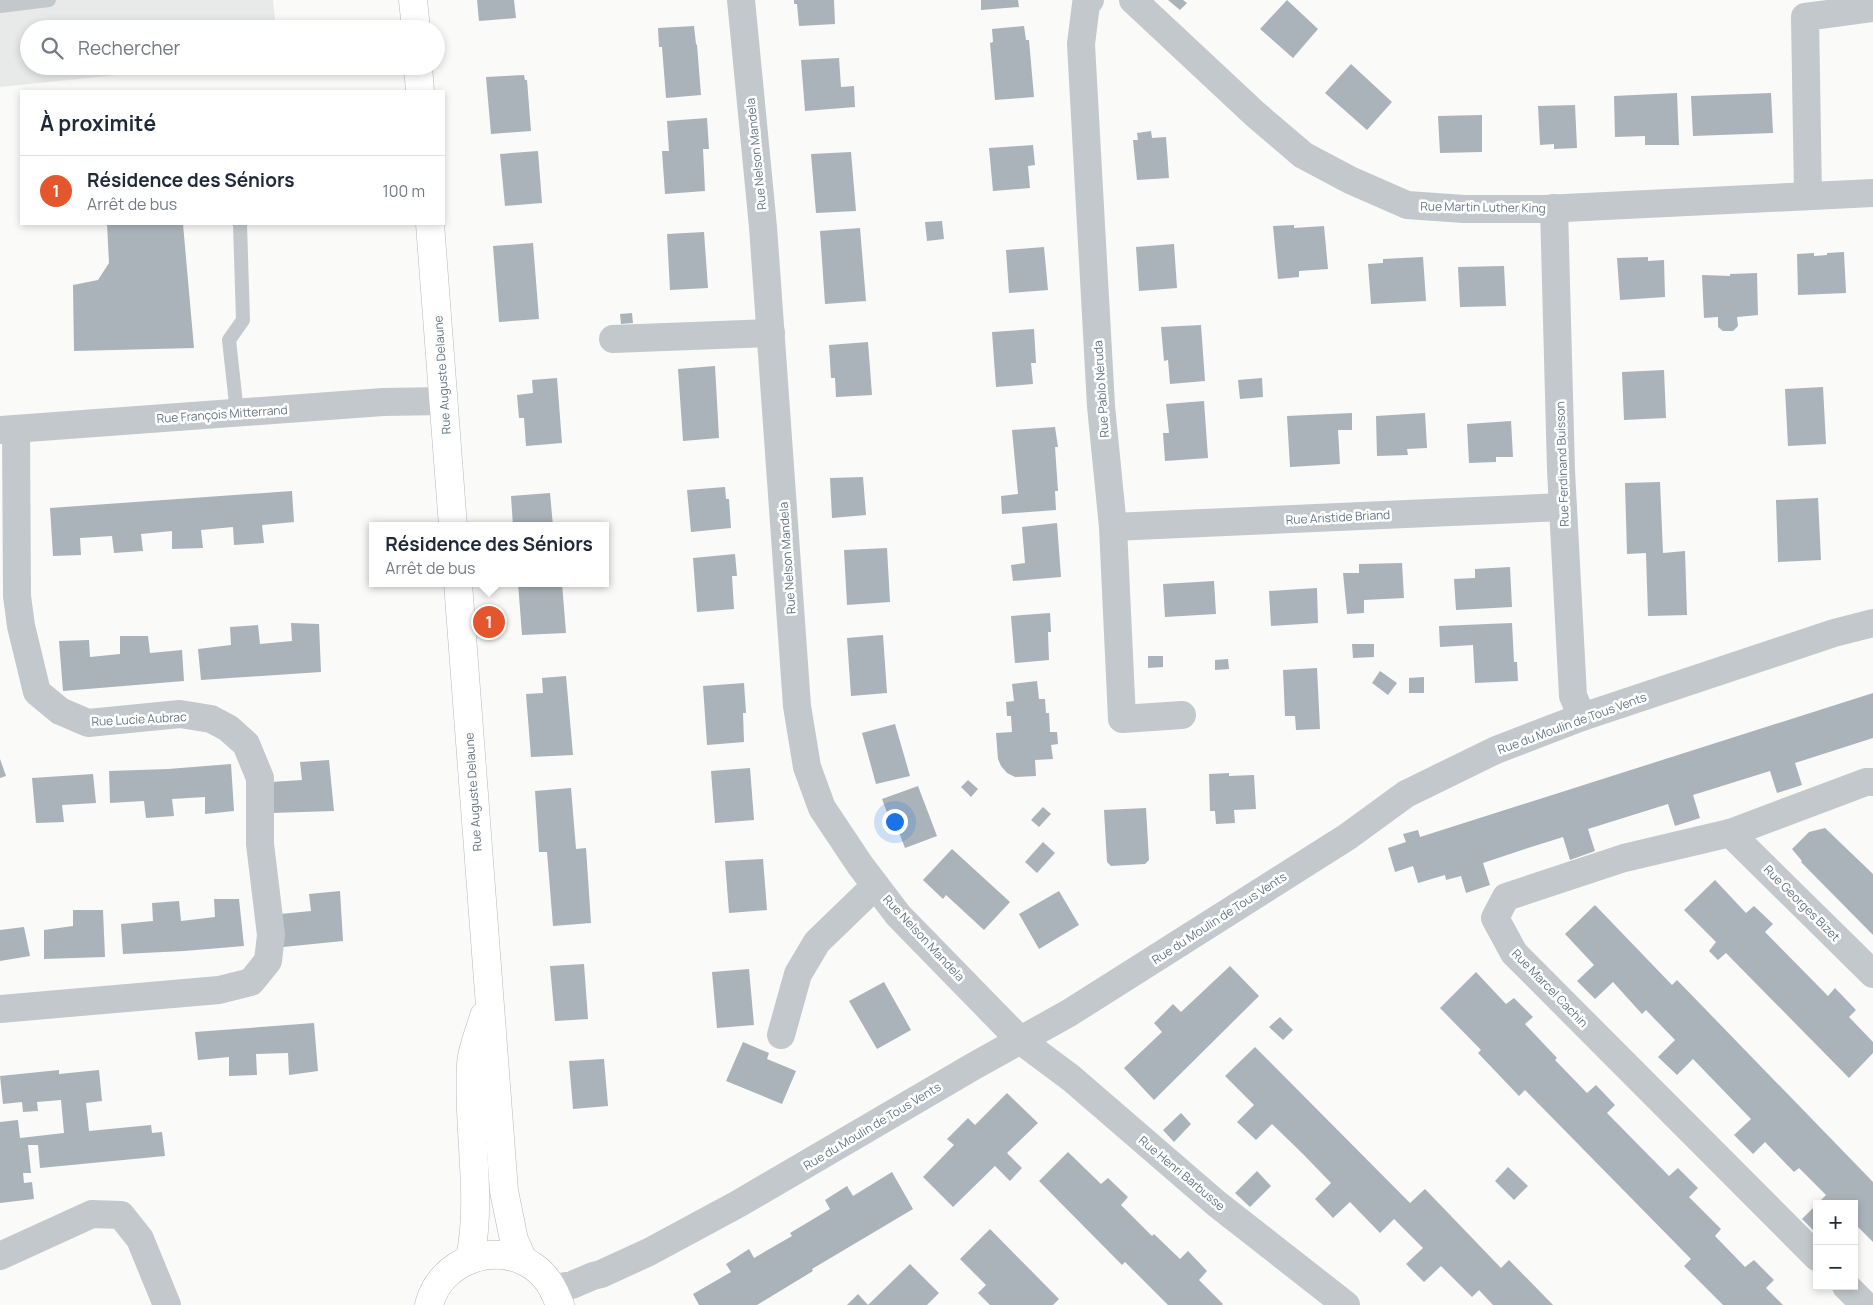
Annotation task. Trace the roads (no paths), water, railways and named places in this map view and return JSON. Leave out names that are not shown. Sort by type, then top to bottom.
[{"type":"street","points":[[413,0],[415,20]]},
{"type":"street","name":"Rue Nelson Mandela","points":[[741,0],[763,227],[797,706],[807,768],[822,808],[875,886],[898,915],[1020,1040]]},
{"type":"street","name":"Rue Pablo Néruda","points":[[1090,0],[1086,4],[1081,44],[1101,406],[1113,527],[1122,719],[1182,715]]},
{"type":"street","name":"Rue Martin Luther King","points":[[1134,0],[1255,114],[1303,154],[1350,180],[1406,205],[1464,209],[1554,208],[1873,193]]},
{"type":"street","points":[[1808,196],[1805,17],[1873,8]]},
{"type":"street","points":[[419,75],[420,90]]},
{"type":"street","name":"Rue Ferdinand Buisson","points":[[1554,208],[1563,507],[1572,696],[1582,717]]},
{"type":"street","name":"Rue Auguste Delaune","points":[[430,225],[453,522]]},
{"type":"street","points":[[613,339],[771,332]]},
{"type":"street","name":"Rue François Mitterrand","points":[[8,430],[383,402],[444,401]]},
{"type":"street","name":"Rue Lucie Aubrac","points":[[0,1009],[219,990],[251,982],[268,961],[271,935],[260,844],[260,778],[246,744],[228,728],[211,719],[180,714],[88,723],[60,712],[37,692],[21,626],[17,596],[8,430]]},
{"type":"street","name":"Rue Aristide Briand","points":[[1113,527],[1563,507]]},
{"type":"street","name":"Rue Auguste Delaune","points":[[458,587],[506,1208],[514,1240],[523,1260]]},
{"type":"street","name":"Rue du Moulin de Tous Vents","points":[[556,1296],[572,1285],[649,1252],[738,1204],[1069,1013],[1347,837],[1406,794],[1496,750],[1582,717],[1834,633],[1873,623]]},
{"type":"street","name":"Rue Marcel Cachin","points":[[1813,1252],[1514,953],[1495,918],[1506,897],[1624,858],[1730,833],[1866,782],[1873,782]]},
{"type":"street","name":"Rue Georges Bizet","points":[[1730,833],[1873,974]]},
{"type":"street","points":[[781,1035],[798,974],[817,942],[875,886]]},
{"type":"street","name":"Rue Auguste Delaune","points":[[470,1259],[474,1239],[475,1211],[471,1062],[489,1000]]},
{"type":"street","name":"Rue Henri Barbusse","points":[[1020,1040],[1071,1078],[1217,1204],[1346,1305]]},
{"type":"street","points":[[0,1256],[92,1214],[121,1215],[140,1239],[167,1305]]},
{"type":"street","points":[[429,1304],[445,1276],[456,1266],[470,1259],[488,1255],[506,1255],[523,1260],[540,1272],[556,1296]]},
{"type":"street","points":[[1850,1290],[1865,1305]]},
{"type":"lane","points":[[0,6],[49,0]]},
{"type":"lane","points":[[237,413],[229,340],[243,320],[240,225]]},
{"type":"place","name":"Résidence des Séniors","points":[[489,622]]}]
